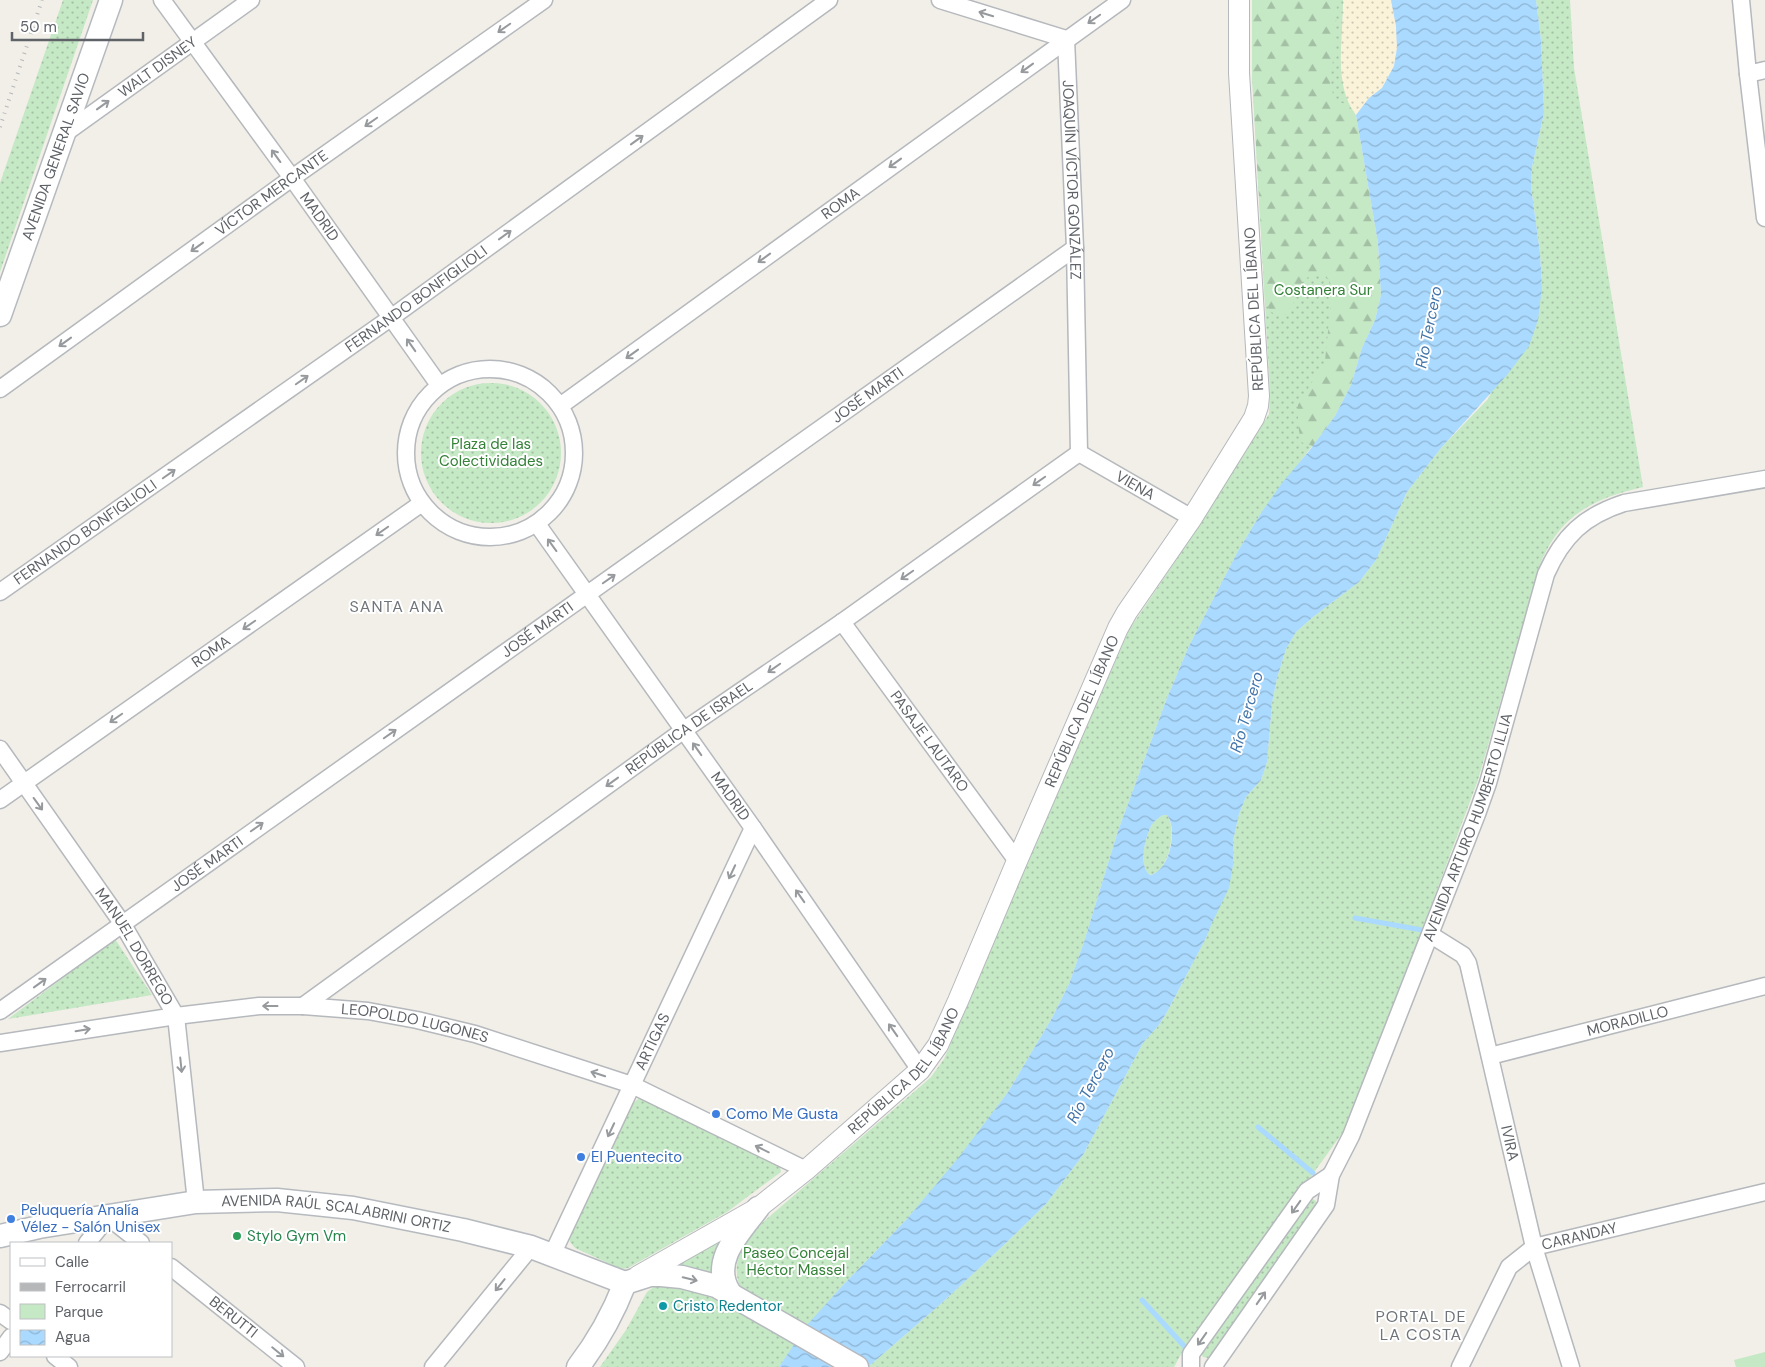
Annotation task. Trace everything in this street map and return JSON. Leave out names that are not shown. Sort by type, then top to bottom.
[{"type":"main road","name":"AVENIDA GENERAL SAVIO","points":[[0,315],[111,0]]},
{"type":"main road","name":"AVENIDA RAÚL SCALABRINI ORTIZ","points":[[0,1236],[39,1227],[196,1202],[277,1200],[353,1208],[463,1230],[531,1247],[626,1283]]},
{"type":"main road","points":[[738,1298],[723,1275],[724,1260],[736,1238],[758,1208]]},
{"type":"main road","name":"AVENIDA RAÚL SCALABRINI ORTIZ","points":[[0,1242],[39,1227]]},
{"type":"main road","points":[[578,1367],[603,1332],[626,1283],[650,1275],[674,1275],[700,1281],[738,1298],[857,1367]]},
{"type":"street","name":"MADRID","points":[[162,0],[292,178],[439,385]]},
{"type":"street","name":"WALT DISNEY","points":[[64,134],[251,0]]},
{"type":"street","name":"VÍCTOR MERCANTE","points":[[0,389],[292,178],[544,0]]},
{"type":"street","name":"FERNANDO BONFIGLIOLI","points":[[0,592],[392,317],[829,0]]},
{"type":"street","points":[[940,0],[1066,39]]},
{"type":"street","name":"ROMA","points":[[560,406],[1122,0]]},
{"type":"street","name":"REPÚBLICA DEL LÍBANO","points":[[626,1283],[758,1208],[806,1170],[920,1070],[938,1045],[958,1001],[1118,628],[1192,518],[1254,418],[1259,396],[1239,73],[1239,0]]},
{"type":"street","points":[[1741,0],[1765,218]]},
{"type":"street","name":"JOAQUÍN VÍCTOR GONZÁLEZ","points":[[1066,39],[1075,248],[1079,453]]},
{"type":"street","points":[[1748,74],[1765,70]]},
{"type":"street","name":"JOSÉ MARTI","points":[[0,1011],[1075,248]]},
{"type":"street","points":[[479,369],[500,369],[522,374],[540,385],[560,406],[573,436],[574,456],[571,476],[564,494],[552,511],[536,524],[520,532],[503,537],[484,538],[466,534],[449,527],[434,517],[422,504],[409,477],[406,462],[406,440],[412,419],[423,400],[439,385],[458,374],[479,369]]},
{"type":"street","name":"VIENA","points":[[1079,453],[1192,518]]},
{"type":"street","name":"REPÚBLICA DE ISRAEL","points":[[303,1006],[684,730],[842,622],[1079,453]]},
{"type":"street","name":"AVENIDA ARTURO HUMBERTO ILLIA","points":[[1213,1367],[1326,1205],[1331,1174],[1351,1136],[1488,782],[1546,574],[1552,561],[1569,535],[1582,523],[1608,508],[1624,503],[1765,479]]},
{"type":"street","name":"ROMA","points":[[0,800],[422,504]]},
{"type":"street","name":"MADRID","points":[[536,524],[753,828],[920,1070]]},
{"type":"street","name":"PASAJE LAUTARO","points":[[842,622],[1017,861]]},
{"type":"street","name":"MANUEL DORREGO","points":[[0,749],[122,923],[176,1016],[196,1202]]},
{"type":"street","name":"ARTIGAS","points":[[552,1255],[753,828]]},
{"type":"street","name":"IVIRA","points":[[1430,935],[1457,951],[1468,963],[1534,1247],[1571,1367]]},
{"type":"street","name":"MORADILLO","points":[[1490,1056],[1765,986]]},
{"type":"street","name":"LEOPOLDO LUGONES","points":[[0,1043],[176,1016],[259,1006],[303,1006],[368,1012],[417,1020],[467,1032],[632,1085],[806,1170]]},
{"type":"street","name":"AVENIDA ARTURO HUMBERTO ILLIA","points":[[1191,1367],[1191,1354],[1307,1191],[1331,1174]]},
{"type":"street","name":"CARANDAY","points":[[1460,1367],[1509,1267],[1534,1247],[1765,1192]]},
{"type":"street","points":[[88,1242],[108,1217],[140,1242]]},
{"type":"street","points":[[433,1367],[531,1247]]},
{"type":"street","name":"BERUTTI","points":[[172,1268],[296,1367]]},
{"type":"street","points":[[0,1352],[10,1338]]},
{"type":"street","points":[[56,1357],[69,1367]]},
{"type":"green space","points":[[63,0],[93,0],[0,272],[0,183]]},
{"type":"green space","name":"Costanera Sur","points":[[1252,0],[1343,0],[1342,56],[1344,88],[1356,115],[1335,416],[1261,513],[1238,551],[1189,646],[1167,698],[1118,831],[1069,984],[1052,1018],[1008,1092],[960,1157],[906,1220],[843,1285],[804,1330],[742,1291],[738,1281],[737,1263],[744,1246],[762,1223],[931,1077],[944,1059],[1129,630],[1201,523],[1269,414],[1270,393],[1252,76]]},
{"type":"green space","points":[[1252,0],[1337,0],[1335,46],[1330,82],[1335,102],[1348,104],[1356,115],[1378,243],[1381,295],[1375,320],[1362,348],[1351,385],[1335,416],[1313,446],[1301,442],[1298,425],[1298,405],[1325,361],[1331,302],[1329,280],[1319,273],[1307,278],[1297,291],[1292,310],[1286,314],[1276,316],[1269,309],[1265,301],[1252,76]]},
{"type":"green space","points":[[1536,0],[1570,0],[1574,68],[1643,487],[1608,497],[1579,512],[1567,522],[1547,549],[1539,567],[1478,780],[1343,1132],[1195,1338],[1185,1347],[1174,1367],[868,1367],[943,1302],[1046,1204],[1083,1155],[1143,1043],[1159,1025],[1167,1012],[1206,938],[1233,865],[1233,841],[1239,814],[1246,797],[1261,780],[1267,762],[1272,703],[1286,649],[1296,632],[1359,582],[1376,560],[1407,492],[1441,448],[1488,399],[1542,287],[1540,253],[1531,187],[1532,167],[1544,113],[1541,40]]},
{"type":"green space","name":"Plaza de las Colectividades","points":[[491,383],[505,384],[518,388],[541,403],[556,426],[560,439],[560,467],[556,480],[541,503],[518,518],[505,522],[491,523],[477,522],[464,518],[441,503],[426,480],[422,467],[421,453],[422,439],[426,426],[441,403],[464,388],[477,384]]},
{"type":"green space","points":[[1163,815],[1167,815],[1170,821],[1170,849],[1162,866],[1157,872],[1150,875],[1146,871],[1143,859],[1145,845],[1151,826]]},
{"type":"green space","points":[[115,939],[152,995],[8,1019]]},
{"type":"green space","points":[[643,1098],[780,1166],[781,1172],[727,1212],[628,1268],[621,1269],[575,1248],[570,1242],[569,1234],[630,1106],[638,1099]]},
{"type":"green space","points":[[1311,1198],[1316,1201],[1316,1207],[1210,1356],[1208,1358],[1203,1357],[1201,1353]]},
{"type":"green space","points":[[735,1229],[718,1280],[677,1269],[676,1264]]},
{"type":"green space","points":[[660,1284],[707,1292],[797,1341],[779,1367],[600,1367],[626,1330],[647,1292]]},
{"type":"green space","points":[[1765,1352],[1765,1367],[1736,1367],[1734,1360]]},
{"type":"sand","points":[[1343,0],[1391,0],[1396,26],[1397,48],[1394,66],[1382,88],[1369,98],[1356,115],[1344,89],[1342,74]]},
{"type":"water","name":"Río Tercero","points":[[1391,0],[1536,0],[1541,40],[1544,113],[1532,167],[1531,187],[1540,253],[1542,287],[1538,320],[1529,346],[1507,375],[1441,448],[1407,492],[1376,560],[1359,582],[1296,632],[1286,649],[1272,703],[1267,762],[1261,780],[1246,797],[1239,814],[1233,841],[1233,865],[1229,888],[1206,938],[1167,1012],[1159,1025],[1143,1043],[1083,1155],[1046,1204],[943,1302],[868,1367],[779,1367],[807,1325],[906,1220],[959,1157],[1008,1092],[1052,1018],[1069,984],[1118,831],[1167,698],[1189,646],[1238,551],[1261,513],[1335,416],[1351,385],[1362,348],[1375,320],[1381,295],[1378,243],[1356,115],[1369,98],[1382,88],[1394,66],[1397,48],[1396,26]],"holes":[[[1163,815],[1167,815],[1172,830],[1170,849],[1163,866],[1157,872],[1150,875],[1146,871],[1143,859],[1147,838],[1153,823]]]},
{"type":"waterway","points":[[1355,918],[1422,930]]},
{"type":"waterway","points":[[1258,1127],[1313,1173]]},
{"type":"waterway","points":[[1142,1300],[1185,1347]]},
{"type":"railway","points":[[0,127],[42,0]]},
{"type":"place","name":"Como Me Gusta","points":[[716,1114]]},
{"type":"place","name":"El Puentecito","points":[[581,1157]]},
{"type":"place","name":"Peluquería Analía Vélez - Salón Unisex","points":[[11,1219]]},
{"type":"place","name":"Stylo Gym Vm","points":[[237,1236]]},
{"type":"place","name":"Cristo Redentor","points":[[663,1306]]},
{"type":"district","name":"SANTA ANA","points":[[397,606]]},
{"type":"district","name":"PORTAL DE LA COSTA","points":[[1421,1325]]},
{"type":"park label","name":"Paseo Concejal Héctor Massel","points":[[796,1262]]}]
